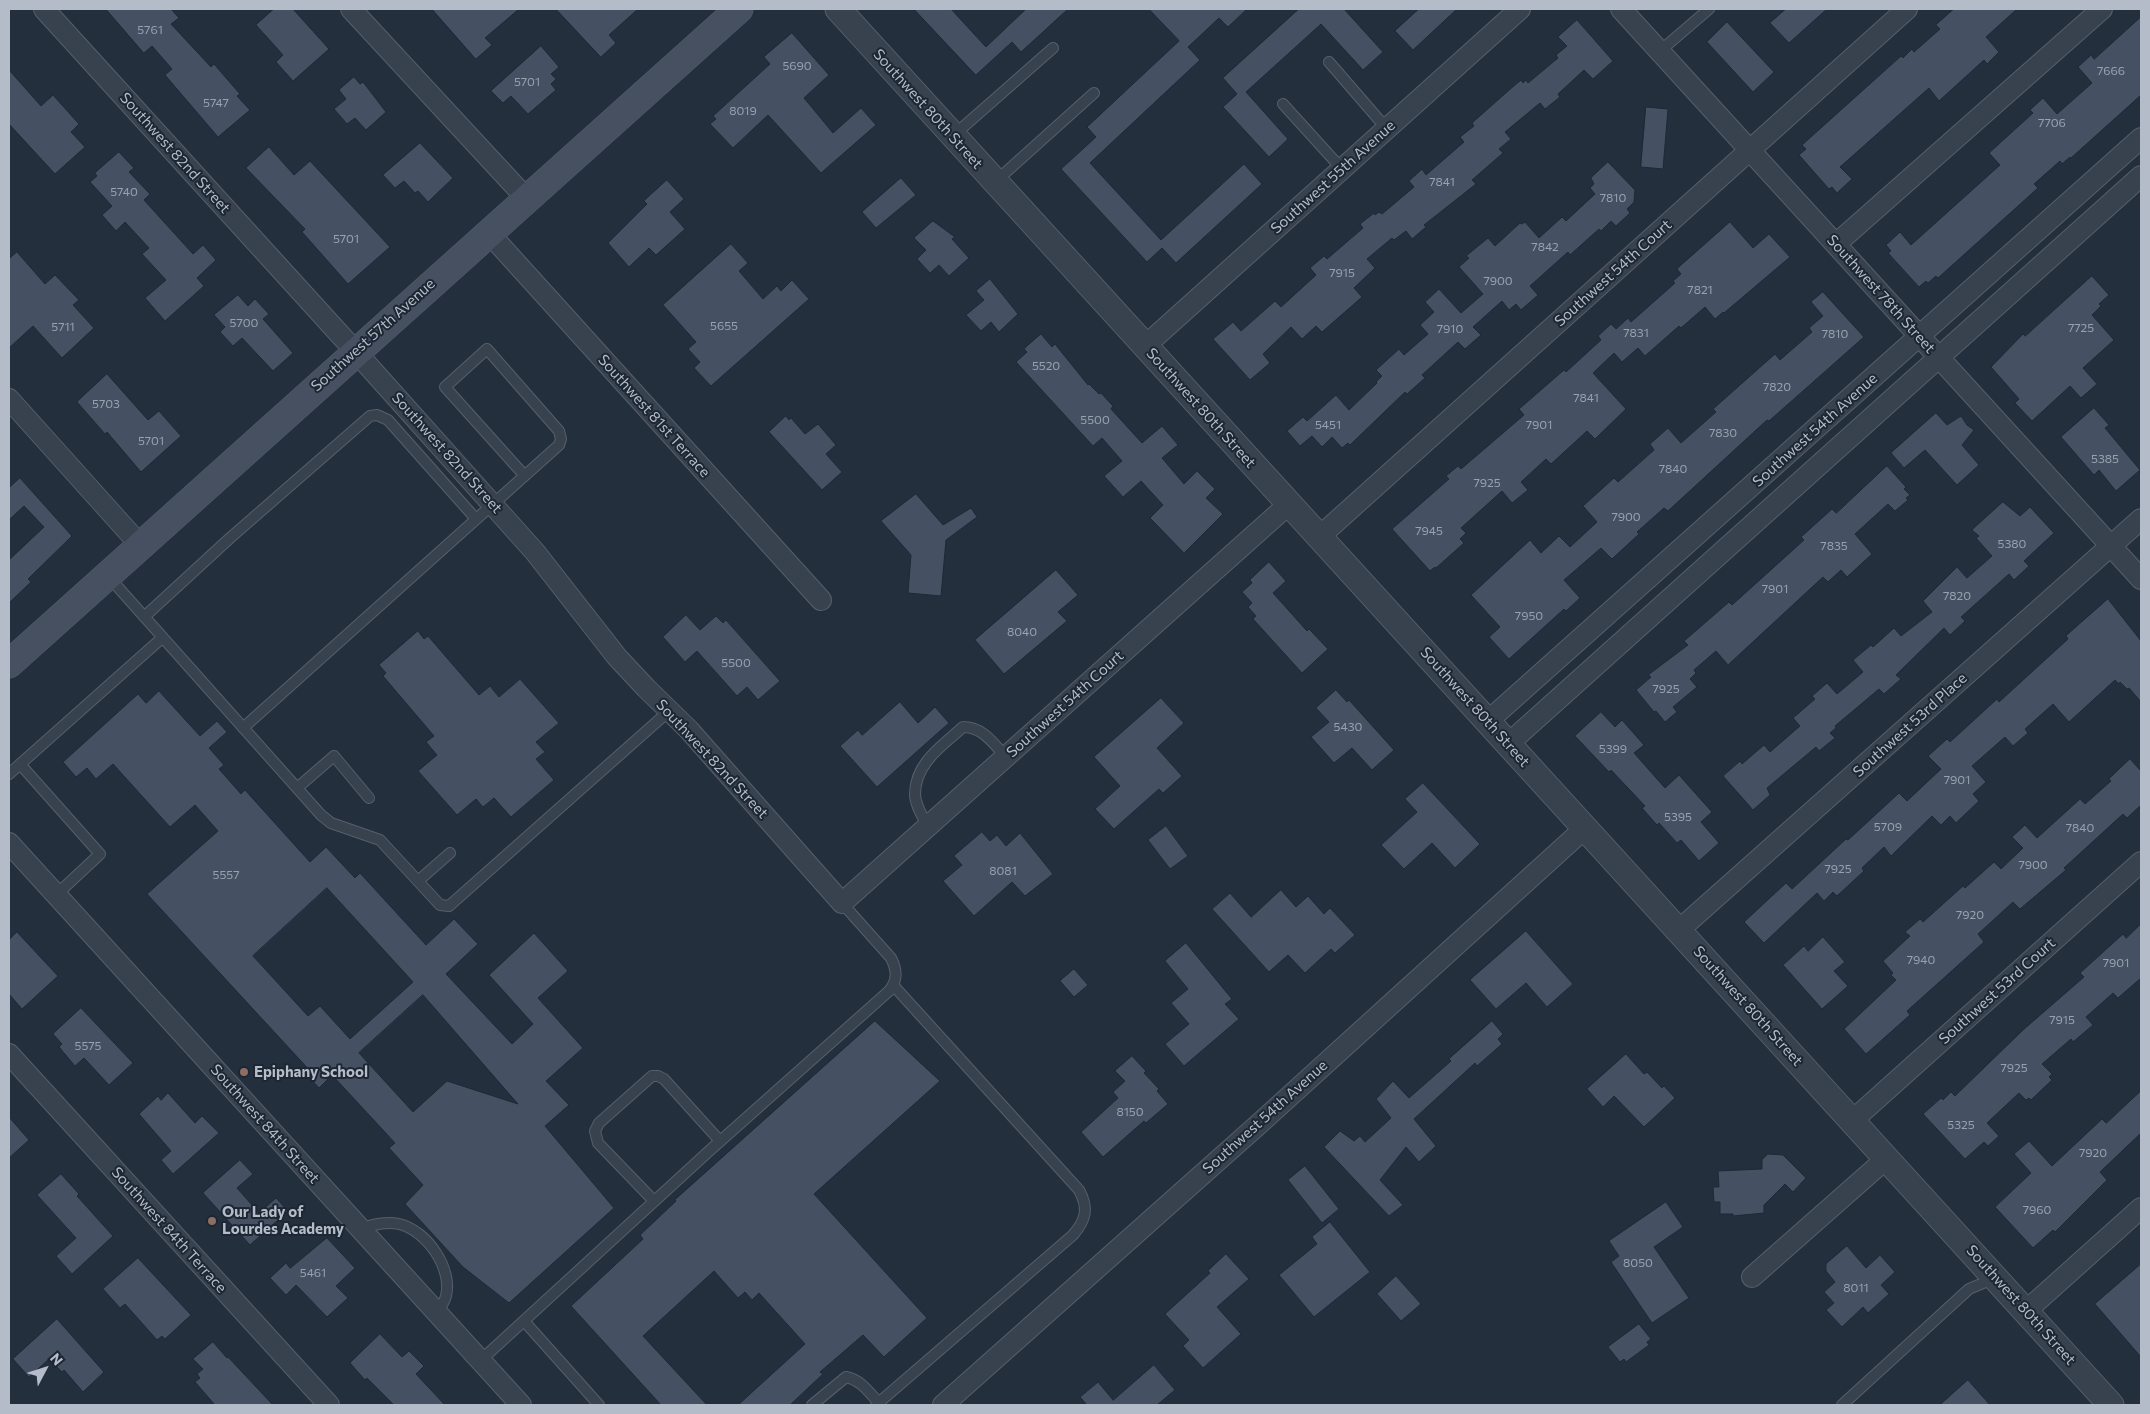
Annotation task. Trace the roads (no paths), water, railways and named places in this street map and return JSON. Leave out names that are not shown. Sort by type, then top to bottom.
[{"type":"main road","name":"Southwest 57th Avenue","points":[[9,664],[355,351],[739,9]]},
{"type":"street","name":"Southwest 82nd Street","points":[[44,9],[492,504],[547,566],[617,657],[689,730],[842,903]]},
{"type":"street","points":[[351,9],[526,198]]},
{"type":"street","name":"Southwest 80th Street","points":[[838,9],[2111,1405]]},
{"type":"street","name":"Southwest 55th Avenue","points":[[1145,346],[1520,9]]},
{"type":"street","name":"Southwest 78th Street","points":[[1621,9],[2141,579]]},
{"type":"street","name":"Southwest 54th Court","points":[[1319,538],[1907,9]]},
{"type":"street","points":[[1836,244],[2102,9]]},
{"type":"street","name":"Southwest 54th Avenue","points":[[1488,721],[2141,138]]},
{"type":"street","name":"Southwest 54th Avenue","points":[[1508,744],[2141,176]]},
{"type":"street","name":"Southwest 81st Terrace","points":[[488,232],[821,600]]},
{"type":"street","points":[[9,399],[141,546]]},
{"type":"street","name":"Southwest 54th Court","points":[[842,903],[1289,504]]},
{"type":"street","name":"Southwest 53rd Place","points":[[1679,930],[2141,520]]},
{"type":"street","name":"Southwest 54th Avenue","points":[[943,1405],[1586,828]]},
{"type":"street","name":"Southwest 84th Street","points":[[9,843],[521,1405]]},
{"type":"street","name":"Southwest 53rd Court","points":[[1852,1120],[2141,862]]},
{"type":"street","name":"Southwest 84th Terrace","points":[[9,1054],[329,1405]]},
{"type":"street","points":[[1752,1277],[1887,1158]]},
{"type":"street","points":[[2026,1311],[2141,1208]]},
{"type":"lane","points":[[1660,51],[1708,9]]},
{"type":"lane","points":[[953,136],[1053,48]]},
{"type":"lane","points":[[1329,62],[1388,128]]},
{"type":"lane","points":[[995,182],[1094,93]]},
{"type":"lane","points":[[1283,104],[1342,169]]},
{"type":"lane","points":[[243,728],[559,446],[561,435],[487,349],[444,387],[524,476]]},
{"type":"lane","points":[[144,617],[237,532],[370,416],[377,415],[388,420],[476,520]]},
{"type":"lane","points":[[107,576],[321,815],[331,823],[380,840],[440,905],[449,906],[669,711]]},
{"type":"lane","points":[[9,774],[162,638]]},
{"type":"lane","points":[[928,827],[919,809],[915,795],[920,771],[929,758],[963,727],[974,727],[983,732],[1006,757]]},
{"type":"lane","points":[[297,788],[334,756],[369,798]]},
{"type":"lane","points":[[20,764],[100,854],[56,895]]},
{"type":"lane","points":[[418,881],[450,853]]},
{"type":"lane","points":[[480,1361],[893,985],[896,972],[891,958],[842,903]]},
{"type":"lane","points":[[812,1405],[846,1377],[854,1379],[864,1386],[877,1404],[1073,1234],[1084,1219],[1086,1210],[1079,1190],[893,985]]},
{"type":"lane","points":[[654,1201],[598,1142],[595,1131],[599,1123],[652,1076],[658,1076],[664,1079],[720,1141]]},
{"type":"lane","points":[[361,1228],[396,1223],[408,1226],[425,1241],[439,1257],[447,1278],[446,1296],[437,1313]]},
{"type":"lane","points":[[1842,1405],[1916,1340],[1969,1289],[1996,1278]]},
{"type":"lane","points":[[524,1321],[599,1405]]},
{"type":"place","name":"Epiphany School","points":[[244,1072]]},
{"type":"place","name":"Our Lady of Lourdes Academy","points":[[212,1221]]}]
